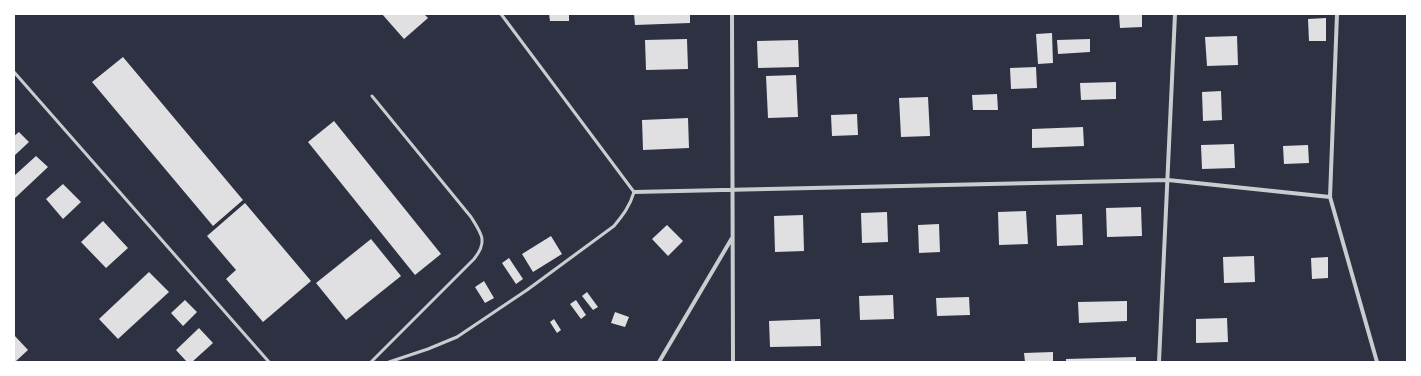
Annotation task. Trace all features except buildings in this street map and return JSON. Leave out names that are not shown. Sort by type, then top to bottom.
[{"type":"street","points":[[732,14],[733,362]]},
{"type":"street","points":[[1159,362],[1175,14]]},
{"type":"street","points":[[1338,14],[1330,197],[1377,362]]},
{"type":"street","points":[[634,192],[1168,180],[1330,197]]},
{"type":"street","points":[[659,362],[732,238]]},
{"type":"lane","points":[[389,362],[428,349],[457,336],[527,290],[614,226],[631,203],[634,192],[501,14]]},
{"type":"lane","points":[[14,72],[269,362]]},
{"type":"lane","points":[[371,362],[474,259],[480,251],[482,245],[478,228],[471,217],[372,96]]}]
